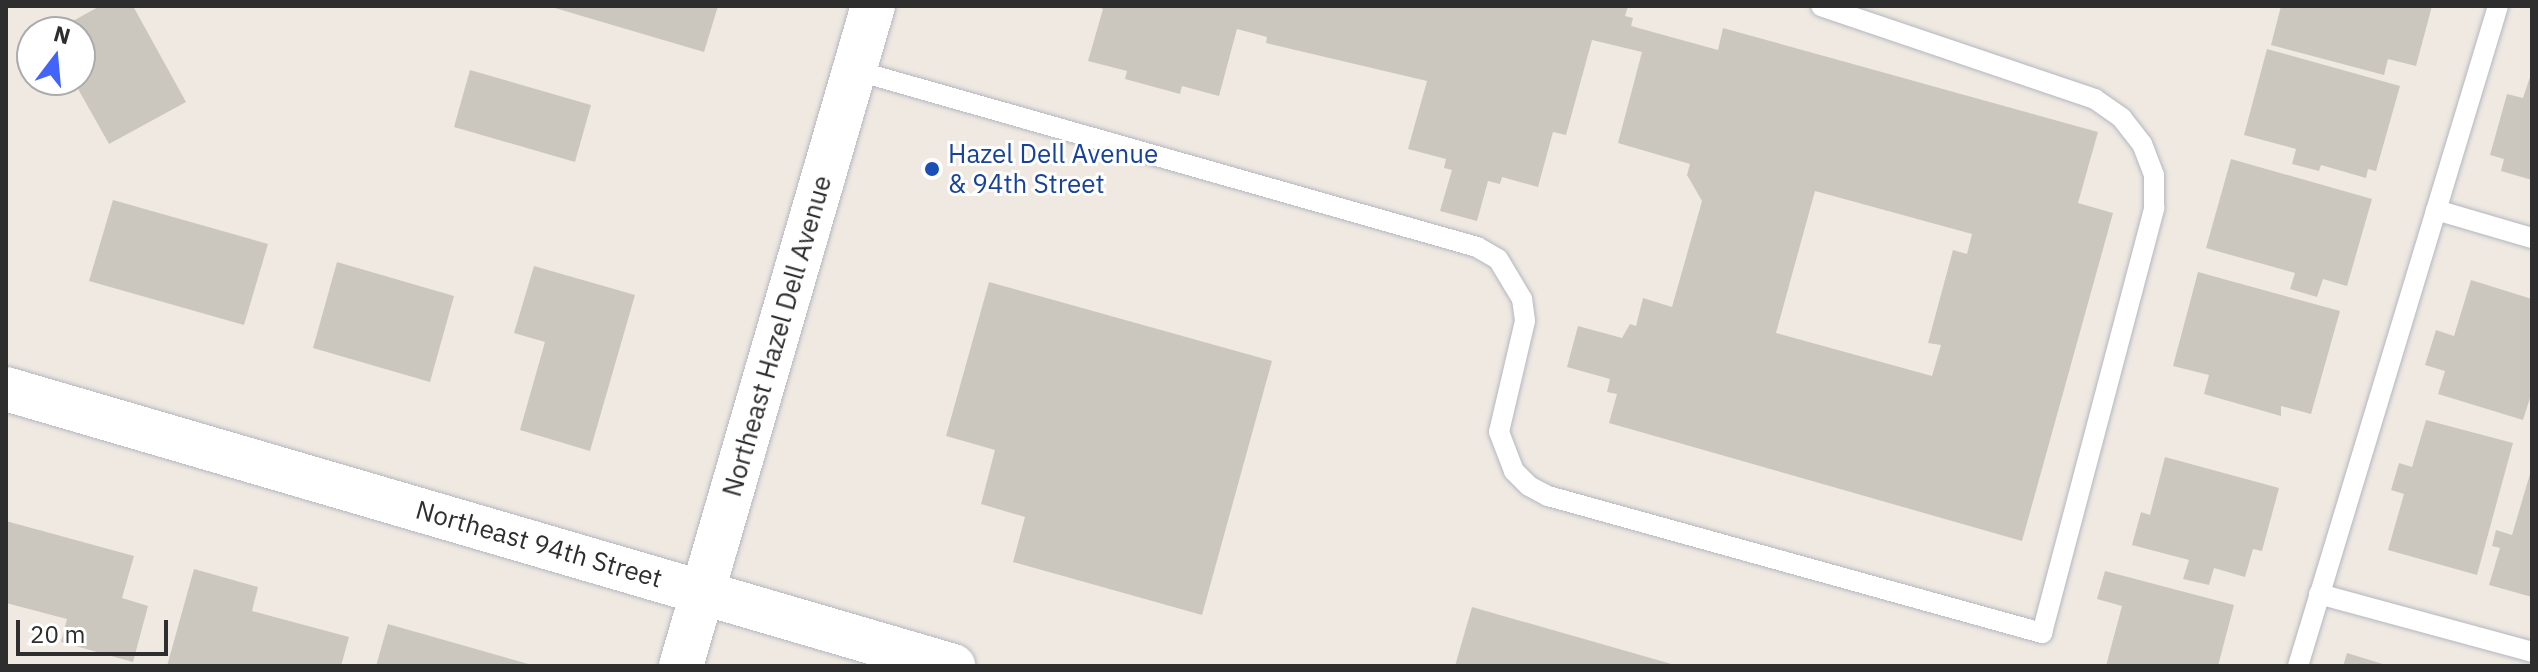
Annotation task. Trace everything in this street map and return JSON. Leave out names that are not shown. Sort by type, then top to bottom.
[{"type":"street","name":"Northeast Hazel Dell Avenue","points":[[681,666],[873,6]]},
{"type":"street","name":"Northeast 94th Street","points":[[6,389],[953,666]]},
{"type":"lane","points":[[854,70],[1477,247],[1498,259],[1522,299],[1525,321],[1499,432],[1514,471],[1529,486],[1548,496],[2042,633],[2154,208],[2154,175],[2142,144],[2122,118],[2095,99],[1821,6]]},
{"type":"lane","points":[[2298,666],[2498,6]]},
{"type":"lane","points":[[2436,210],[2532,238]]},
{"type":"lane","points":[[2319,594],[2532,652]]},
{"type":"building","points":[[100,6],[133,6],[186,102],[109,144],[82,96],[96,96],[96,16],[82,16]]},
{"type":"building","points":[[548,6],[718,6],[704,52]]},
{"type":"building","points":[[1096,6],[1628,6],[1625,16],[1633,18],[1631,26],[1718,50],[1723,28],[2098,132],[2078,203],[2113,213],[2022,541],[1609,423],[1617,394],[1607,392],[1610,379],[1567,367],[1578,326],[1622,338],[1630,324],[1636,326],[1643,298],[1672,307],[1702,201],[1687,175],[1690,164],[1618,143],[1642,52],[1592,40],[1566,135],[1553,132],[1538,187],[1502,177],[1500,184],[1488,181],[1477,221],[1440,211],[1452,170],[1444,168],[1446,159],[1408,149],[1427,81],[1266,43],[1267,37],[1237,29],[1219,96],[1182,86],[1180,94],[1125,79],[1127,71],[1088,61],[1103,9]],"holes":[[[1815,191],[1972,234],[1967,254],[1953,250],[1928,343],[1941,345],[1932,376],[1776,333]]]},
{"type":"building","points":[[2281,6],[2432,6],[2416,66],[2388,59],[2384,75],[2271,45]]},
{"type":"building","points":[[2267,49],[2400,86],[2376,171],[2368,169],[2366,178],[2321,165],[2319,171],[2292,164],[2296,149],[2244,135]]},
{"type":"building","points":[[470,70],[591,105],[575,162],[454,127]]},
{"type":"building","points":[[2532,71],[2532,180],[2501,171],[2504,159],[2490,155],[2507,94],[2523,98]]},
{"type":"building","points":[[2231,159],[2372,199],[2347,286],[2323,279],[2317,297],[2290,289],[2295,273],[2206,248]]},
{"type":"building","points":[[113,200],[268,244],[244,325],[89,281]]},
{"type":"building","points":[[337,262],[454,296],[430,382],[313,348]]},
{"type":"building","points":[[534,266],[635,295],[590,451],[520,430],[545,342],[514,333]]},
{"type":"building","points":[[2198,272],[2340,311],[2311,414],[2281,406],[2281,416],[2204,394],[2209,375],[2173,366]]},
{"type":"building","points":[[2471,280],[2532,299],[2532,392],[2523,420],[2438,394],[2445,371],[2425,365],[2436,330],[2454,336]]},
{"type":"building","points":[[989,282],[1272,361],[1202,615],[1013,562],[1025,517],[981,504],[995,450],[946,436]]},
{"type":"building","points":[[2426,420],[2513,443],[2477,575],[2388,550],[2404,494],[2391,490],[2399,463],[2412,467]]},
{"type":"building","points":[[2165,457],[2279,488],[2262,551],[2253,549],[2245,577],[2214,568],[2209,585],[2183,579],[2189,560],[2132,545],[2141,512],[2150,515]]},
{"type":"building","points":[[2532,467],[2532,597],[2489,585],[2500,548],[2492,546],[2496,530],[2512,535]]},
{"type":"building","points":[[6,521],[134,556],[122,598],[148,606],[133,662],[61,642],[67,619],[6,603]]},
{"type":"building","points":[[194,569],[258,587],[252,611],[349,637],[341,666],[167,666]]},
{"type":"building","points":[[2105,571],[2234,605],[2218,666],[2106,666],[2122,606],[2097,599]]},
{"type":"building","points":[[1472,607],[1675,665],[1675,666],[1455,666]]},
{"type":"building","points":[[388,624],[532,665],[532,666],[376,666]]},
{"type":"building","points":[[2347,653],[2386,665],[2386,666],[2343,666]]},
{"type":"place","name":"Hazel Dell Avenue & 94th Street","points":[[932,169]]}]
